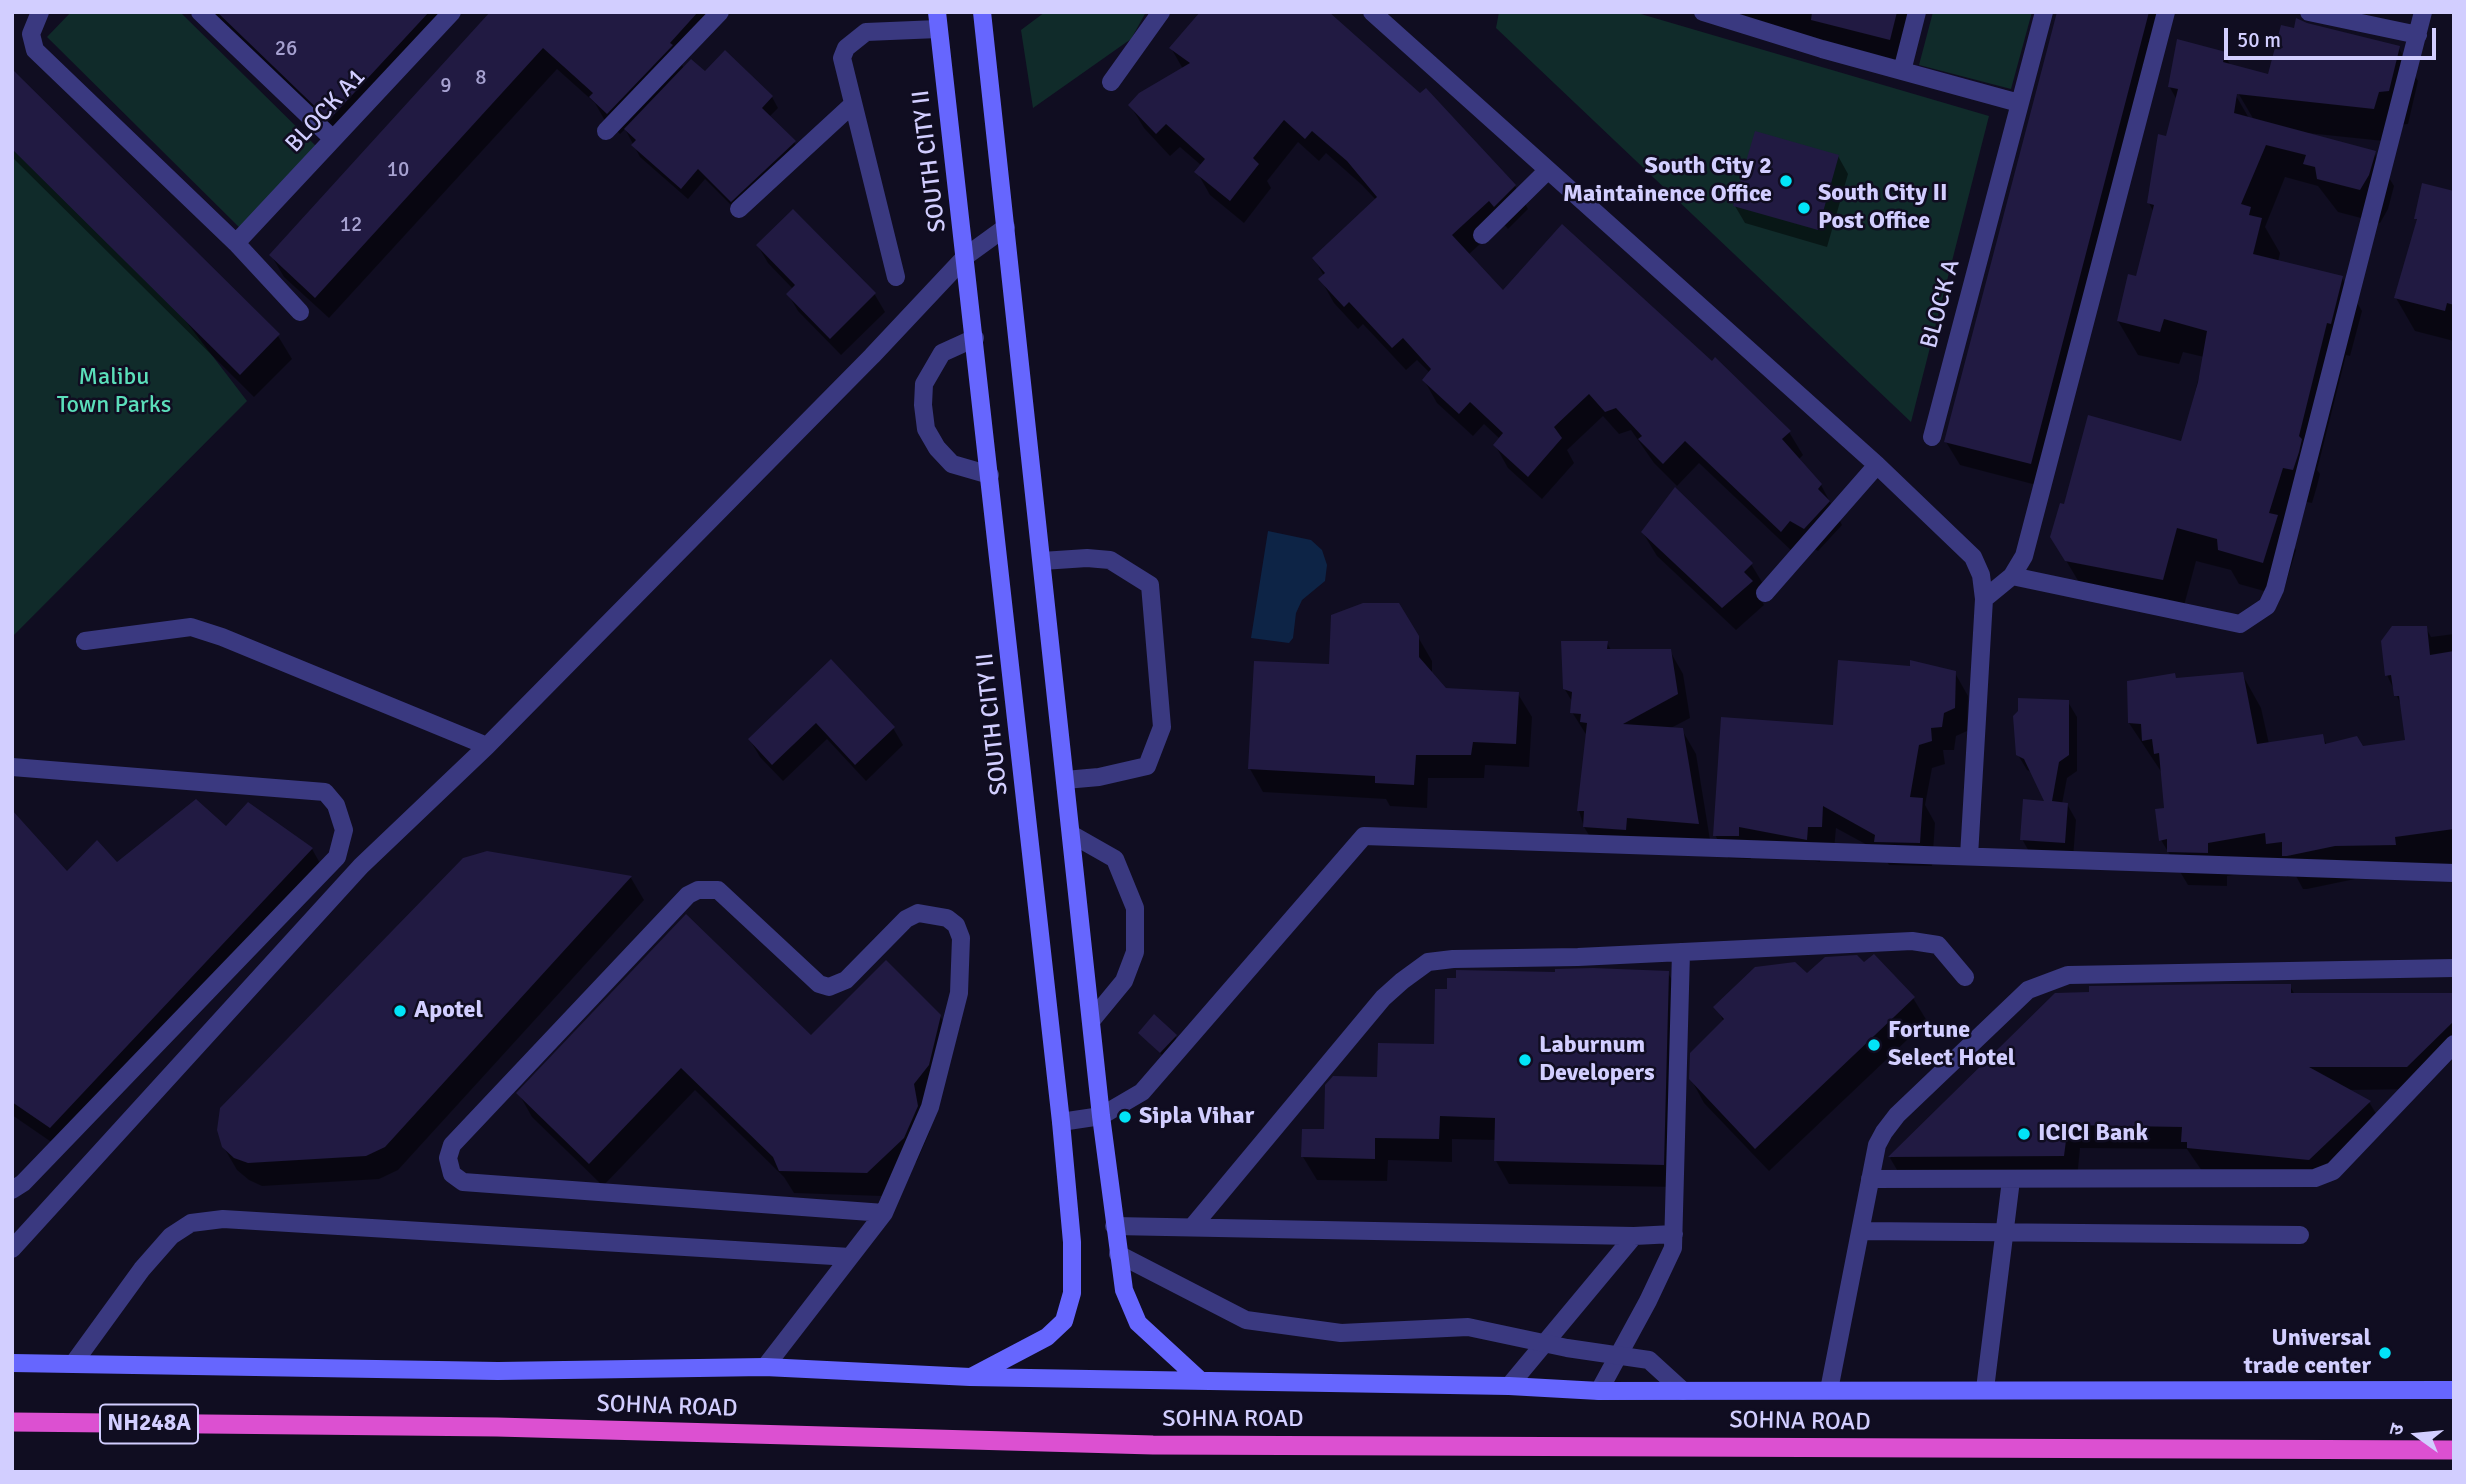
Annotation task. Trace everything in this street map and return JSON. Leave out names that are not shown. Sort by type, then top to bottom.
[{"type":"highway","name":"SOHNA ROAD","points":[[12,1422],[497,1427],[1153,1445],[2454,1450]]},
{"type":"main road","points":[[982,12],[1118,1254],[1124,1290],[1138,1323],[1201,1381]]},
{"type":"main road","name":"SOUTH CITY II","points":[[938,21],[1061,1122],[1072,1293],[1063,1321],[1047,1337],[970,1377]]},
{"type":"main road","points":[[12,1363],[498,1371],[765,1367],[970,1377],[1509,1386],[1599,1391],[2454,1390]]},
{"type":"street","points":[[40,12],[31,34],[35,50],[236,243],[300,312]]},
{"type":"street","points":[[201,12],[333,139]]},
{"type":"street","name":"BLOCK A1","points":[[236,243],[452,12]]},
{"type":"street","points":[[606,131],[720,12]]},
{"type":"street","points":[[1111,82],[1161,12]]},
{"type":"street","points":[[1372,12],[1877,465],[1973,557],[1981,575],[1984,599],[1969,856]]},
{"type":"street","points":[[1703,12],[2019,103]]},
{"type":"street","points":[[1902,71],[1917,12]]},
{"type":"street","name":"BLOCK A","points":[[1932,437],[2044,12]]},
{"type":"street","points":[[1984,599],[2012,576],[2024,556],[2166,12]]},
{"type":"street","points":[[2309,12],[2418,35]]},
{"type":"street","points":[[2012,576],[2240,624],[2267,606],[2275,589],[2423,12]]},
{"type":"street","points":[[896,277],[842,58],[846,48],[866,32],[938,21]]},
{"type":"street","points":[[739,209],[853,104]]},
{"type":"street","points":[[1482,235],[1548,170]]},
{"type":"street","points":[[16,1241],[360,866],[487,746],[872,356],[966,256],[1006,227]]},
{"type":"street","points":[[975,338],[950,346],[943,353],[924,384],[923,405],[926,429],[937,448],[952,464],[990,475]]},
{"type":"street","points":[[1765,593],[1877,465]]},
{"type":"street","points":[[1042,561],[1087,558],[1110,560],[1150,585],[1162,727],[1147,766],[1099,777],[1065,780]]},
{"type":"street","points":[[85,641],[191,628],[222,637],[487,746]]},
{"type":"street","points":[[12,767],[326,792],[336,805],[344,830],[337,857],[23,1183],[12,1189]]},
{"type":"street","points":[[1071,834],[1115,859],[1135,908],[1135,952],[1124,981],[1091,1021]]},
{"type":"street","points":[[1061,1122],[1101,1116],[1142,1092],[1364,836],[2454,873]]},
{"type":"street","points":[[765,1367],[884,1213],[930,1107],[959,993],[961,937],[956,925],[947,918],[918,913],[906,919],[846,980],[829,987],[820,984],[719,890],[698,890],[688,895],[452,1145],[448,1158],[452,1174],[463,1182],[884,1213]]},
{"type":"street","points":[[1193,1226],[1383,998],[1429,962],[1927,942],[1945,950],[1965,977]]},
{"type":"street","points":[[1599,1391],[1668,1260],[1674,1234],[1681,952]]},
{"type":"street","points":[[1829,1390],[1877,1145],[1897,1115],[2028,990],[2068,975],[2454,968]]},
{"type":"street","points":[[1870,1179],[2315,1178],[2333,1171],[2454,1044]]},
{"type":"street","points":[[1985,1389],[2011,1180]]},
{"type":"street","points":[[73,1364],[142,1269],[172,1237],[191,1223],[223,1219],[850,1257]]},
{"type":"street","points":[[1114,1226],[1634,1236],[1674,1234]]},
{"type":"street","points":[[1862,1231],[2300,1235]]},
{"type":"street","points":[[1509,1386],[1634,1236]]},
{"type":"street","points":[[1118,1254],[1246,1320],[1341,1333],[1468,1327],[1649,1360],[1683,1391]]},
{"type":"green space","points":[[71,12],[180,12],[319,149],[243,231],[47,37]]},
{"type":"green space","points":[[1045,12],[1146,12],[1131,39],[1033,108],[1021,30]]},
{"type":"green space","points":[[1499,12],[1634,12],[1989,116],[1911,422],[1496,28]]},
{"type":"green space","points":[[1933,12],[2032,12],[2011,89],[1919,65]]},
{"type":"green space","name":"Malibu Town Parks","points":[[12,94],[247,401],[12,637]]},
{"type":"water","points":[[1268,531],[1311,540],[1322,550],[1327,565],[1325,581],[1302,600],[1296,613],[1293,638],[1289,643],[1251,638]]},
{"type":"building","points":[[217,12],[429,12],[329,120]]},
{"type":"building","points":[[490,12],[698,12],[670,43],[673,45],[607,114],[589,97],[593,93],[543,48],[315,298],[269,255]]},
{"type":"building","points":[[1200,12],[1329,12],[1420,93],[1426,88],[1516,185],[1494,207],[1489,201],[1452,235],[1503,290],[1562,224],[1712,361],[1715,357],[1791,431],[1782,439],[1822,484],[1818,489],[1830,501],[1804,529],[1790,521],[1781,532],[1685,441],[1663,464],[1638,439],[1642,436],[1616,408],[1605,412],[1589,394],[1554,427],[1562,438],[1528,477],[1493,445],[1503,433],[1470,402],[1459,414],[1422,380],[1431,369],[1403,338],[1392,348],[1349,302],[1344,307],[1318,279],[1325,273],[1312,258],[1377,197],[1347,161],[1312,131],[1305,139],[1284,120],[1253,158],[1259,164],[1230,201],[1194,172],[1205,159],[1166,124],[1156,134],[1128,105],[1139,93],[1190,63],[1169,48]]},
{"type":"building","points":[[1812,12],[1897,12],[1890,40],[1811,20]]},
{"type":"building","points":[[2057,12],[2149,12],[2031,464],[1944,442]]},
{"type":"building","points":[[2296,18],[2400,46],[2389,91],[2379,92],[2374,109],[2237,94],[2234,113],[2376,151],[2369,175],[2360,190],[2317,179],[2315,167],[2303,164],[2306,155],[2266,145],[2241,204],[2251,207],[2249,215],[2262,218],[2253,254],[2343,276],[2331,324],[2327,323],[2299,436],[2302,439],[2299,452],[2293,470],[2283,468],[2269,513],[2278,515],[2263,563],[2218,550],[2217,539],[2177,528],[2163,580],[2065,561],[2050,537],[2060,503],[2064,504],[2088,415],[2181,441],[2198,382],[2207,331],[2164,319],[2160,332],[2117,321],[2128,274],[2136,276],[2154,205],[2147,203],[2158,134],[2166,136],[2178,89],[2168,87],[2177,39],[2226,52],[2223,62],[2268,74],[2281,25],[2294,28]]},
{"type":"building","points":[[725,50],[773,96],[762,108],[796,141],[731,202],[698,169],[681,189],[631,145],[636,140],[624,129],[691,59],[705,71]]},
{"type":"building","points":[[12,69],[280,334],[240,375],[12,149]]},
{"type":"building","name":"South City 2 Maintainence Office","points":[[1755,131],[1839,155],[1818,230],[1733,206]]},
{"type":"building","points":[[2422,183],[2454,191],[2454,305],[2447,303],[2445,311],[2394,298],[2417,219],[2414,219]]},
{"type":"building","points":[[793,209],[876,293],[830,339],[786,294],[795,285],[756,245]]},
{"type":"building","points":[[1675,487],[1753,563],[1744,572],[1753,581],[1722,608],[1641,532]]},
{"type":"building","points":[[1363,603],[1399,603],[1419,636],[1419,657],[1446,688],[1519,692],[1516,744],[1473,742],[1471,755],[1416,755],[1414,785],[1375,783],[1375,776],[1248,769],[1254,661],[1329,664],[1331,615]]},
{"type":"building","points":[[2392,626],[2427,626],[2430,655],[2454,651],[2454,829],[2395,837],[2396,845],[2335,846],[2287,856],[2282,856],[2282,842],[2266,844],[2265,833],[2208,843],[2208,853],[2167,852],[2167,839],[2159,841],[2155,809],[2164,808],[2159,753],[2154,754],[2152,739],[2142,741],[2141,724],[2128,723],[2127,681],[2175,673],[2176,678],[2243,672],[2257,744],[2323,734],[2325,744],[2357,736],[2363,746],[2405,740],[2399,696],[2394,696],[2391,675],[2385,676],[2381,641]]},
{"type":"building","points":[[1561,641],[1608,641],[1607,649],[1671,649],[1678,694],[1623,724],[1683,728],[1699,824],[1627,818],[1626,830],[1583,827],[1584,811],[1577,811],[1587,723],[1580,722],[1581,714],[1570,713],[1572,692],[1563,689]]},
{"type":"building","points":[[831,659],[895,727],[855,765],[816,723],[772,765],[748,739]]},
{"type":"building","points":[[1838,660],[1910,666],[1910,660],[1956,671],[1955,708],[1944,713],[1942,727],[1931,728],[1932,741],[1919,745],[1910,797],[1923,798],[1920,843],[1874,842],[1875,835],[1823,806],[1822,827],[1808,827],[1807,840],[1739,827],[1739,836],[1713,836],[1721,717],[1833,725]]},
{"type":"building","points":[[2018,698],[2069,700],[2069,755],[2059,762],[2052,801],[2068,803],[2065,843],[2020,840],[2023,799],[2044,801],[2024,759],[2016,755],[2013,716],[2018,711]]},
{"type":"building","points":[[196,799],[226,826],[248,802],[313,848],[50,1128],[12,1102],[12,810],[67,871],[97,840],[117,862]]},
{"type":"building","points":[[487,851],[632,876],[385,1147],[366,1156],[248,1163],[234,1158],[222,1147],[217,1130],[220,1108],[463,858]]},
{"type":"building","points":[[686,914],[811,1035],[886,960],[941,1015],[929,1065],[914,1084],[918,1106],[904,1138],[867,1173],[779,1171],[773,1157],[681,1068],[589,1164],[516,1093]]},
{"type":"building","points":[[1874,954],[1915,997],[1755,1149],[1689,1079],[1690,1053],[1724,1019],[1713,1007],[1755,967],[1795,962],[1807,973],[1825,957],[1857,955],[1864,962]]},
{"type":"building","name":"Laburnum Developers","points":[[1555,969],[1669,971],[1664,1165],[1494,1161],[1495,1118],[1440,1116],[1439,1139],[1375,1138],[1375,1159],[1301,1157],[1302,1129],[1324,1129],[1325,1085],[1333,1076],[1377,1077],[1378,1043],[1434,1044],[1435,989],[1447,989],[1447,978],[1456,978],[1456,970],[1555,972]]},
{"type":"building","points":[[2291,984],[2291,993],[2454,993],[2454,1021],[2407,1067],[2309,1067],[2371,1101],[2309,1160],[2187,1148],[2187,1142],[2181,1142],[2182,1127],[2068,1125],[2064,1156],[1888,1157],[2055,993],[2089,992],[2089,986]]},
{"type":"building","points":[[1154,1014],[1177,1035],[1160,1053],[1138,1033]]},
{"type":"place","name":"South City 2 Maintainence Office","points":[[1786,181]]},
{"type":"place","name":"South City II Post Office","points":[[1804,208]]},
{"type":"place","name":"Apotel","points":[[400,1011]]},
{"type":"place","name":"Fortune Select Hotel","points":[[1874,1045]]},
{"type":"place","name":"Laburnum Developers","points":[[1525,1060]]},
{"type":"place","name":"Sipla Vihar","points":[[1125,1117]]},
{"type":"place","name":"ICICI Bank","points":[[2024,1134]]},
{"type":"place","name":"Universal trade center","points":[[2385,1353]]}]
